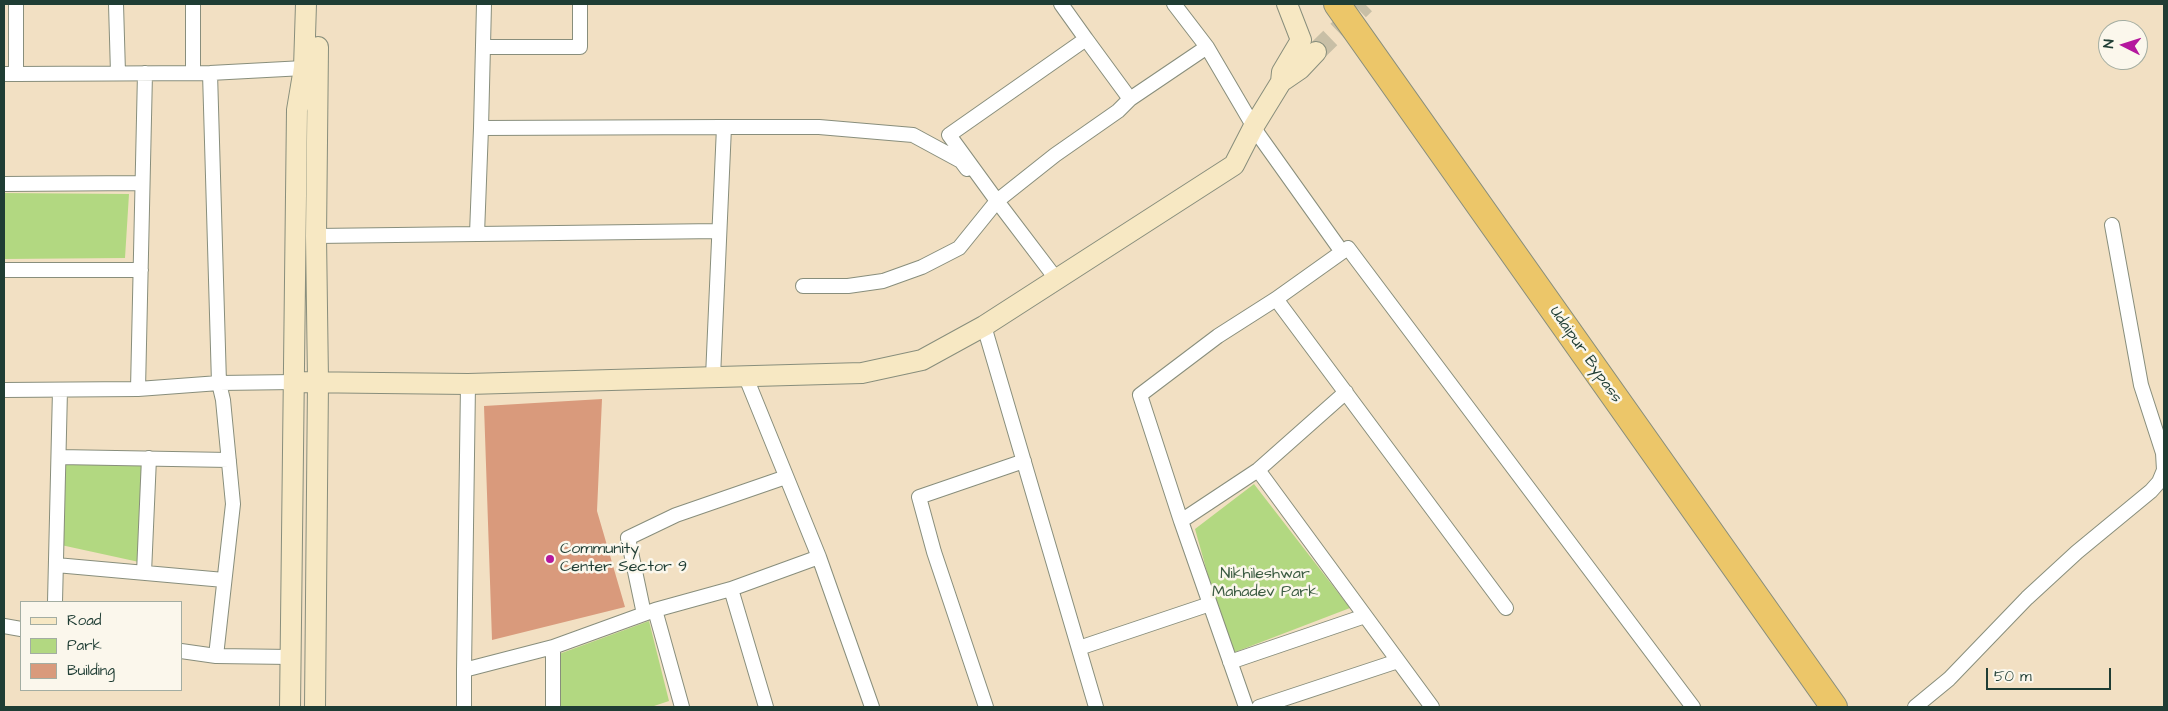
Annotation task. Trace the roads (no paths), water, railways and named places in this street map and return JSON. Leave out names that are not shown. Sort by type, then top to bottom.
[{"type":"highway","name":"Udaipur Bypass","points":[[1337,4],[1834,707]]},
{"type":"street","points":[[16,4],[10,74],[193,73],[304,68]]},
{"type":"street","points":[[116,4],[118,73]]},
{"type":"street","points":[[193,4],[193,73]]},
{"type":"street","points":[[306,4],[304,68],[316,236],[318,380],[315,707]]},
{"type":"street","points":[[290,707],[294,382],[307,110],[319,4]]},
{"type":"street","points":[[477,234],[484,4]]},
{"type":"street","points":[[484,47],[580,47],[580,4]]},
{"type":"street","points":[[1061,4],[1130,99]]},
{"type":"street","points":[[1174,4],[1207,47],[1254,126],[1342,252]]},
{"type":"street","points":[[1282,82],[1282,72],[1301,40],[1287,4]]},
{"type":"street","points":[[1057,280],[949,135],[1086,39]]},
{"type":"street","points":[[803,286],[848,286],[883,280],[922,267],[959,248],[997,201],[1055,155],[1118,111],[1130,99],[1207,47]]},
{"type":"street","points":[[4,390],[138,389],[219,383],[318,380],[468,384],[745,376],[870,371],[922,360],[984,326],[1234,165],[1254,126],[1282,82],[1300,69],[1316,52]]},
{"type":"street","points":[[210,72],[219,383],[223,400],[233,504],[216,656]]},
{"type":"street","points":[[138,389],[145,73]]},
{"type":"street","points":[[481,128],[819,127],[913,135],[961,161],[997,201]]},
{"type":"street","points":[[713,376],[724,128]]},
{"type":"street","points":[[4,184],[142,183]]},
{"type":"street","points":[[1915,707],[1949,680],[2027,598],[2077,552],[2151,491],[2159,482],[2164,470],[2163,453],[2141,385],[2112,225]]},
{"type":"street","points":[[316,236],[719,232]]},
{"type":"street","points":[[1246,707],[1181,521],[1140,395],[1218,336],[1276,299],[1348,248],[1693,707]]},
{"type":"street","points":[[4,270],[141,270]]},
{"type":"street","points":[[1276,299],[1506,608]]},
{"type":"street","points":[[984,326],[1096,707]]},
{"type":"street","points":[[745,376],[819,557],[872,707]]},
{"type":"street","points":[[464,707],[468,384]]},
{"type":"street","points":[[55,601],[60,390]]},
{"type":"street","points":[[1181,521],[1258,470],[1346,392]]},
{"type":"street","points":[[59,457],[229,460]]},
{"type":"street","points":[[144,573],[149,458]]},
{"type":"street","points":[[986,707],[934,552],[919,498],[1024,461]]},
{"type":"street","points":[[1258,470],[1432,707]]},
{"type":"street","points":[[682,707],[649,612],[628,538],[676,514],[786,477]]},
{"type":"street","points":[[464,670],[553,647],[649,612],[732,589],[819,557]]},
{"type":"street","points":[[56,566],[224,580]]},
{"type":"street","points":[[732,589],[766,707]]},
{"type":"street","points":[[1079,648],[1210,604]]},
{"type":"street","points":[[1230,662],[1365,616]]},
{"type":"street","points":[[4,626],[20,629]]},
{"type":"street","points":[[553,647],[553,707]]},
{"type":"street","points":[[182,651],[216,656],[291,657]]},
{"type":"street","points":[[1260,707],[1398,661]]},
{"type":"tunnel","points":[[1316,52],[1365,4]]},
{"type":"place","name":"Community Center Sector 9","points":[[550,559]]},
{"type":"park label","name":"Nikhileshwar Mahadev Park","points":[[1265,584]]}]
